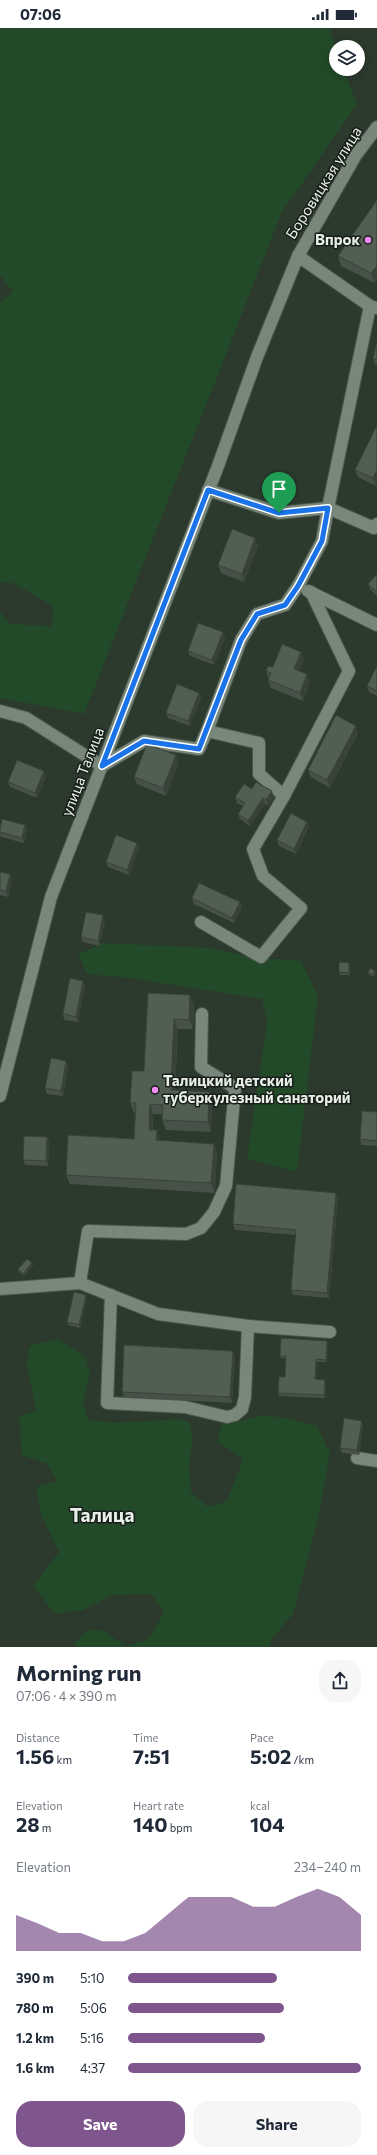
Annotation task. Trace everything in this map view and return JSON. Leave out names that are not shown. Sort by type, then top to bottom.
[{"type":"street","name":"Боровицкая улица","points":[[218,466],[257,357],[298,256],[356,156],[377,127]]},
{"type":"street","points":[[0,711],[26,718],[102,766],[144,741],[199,749],[245,634],[257,614],[285,605],[298,586],[322,541],[373,307],[298,256]]},
{"type":"street","name":"улица Талица","points":[[0,1096],[52,897],[218,466]]},
{"type":"street","points":[[208,490],[279,513],[328,508],[374,528],[377,524]]},
{"type":"street","points":[[298,586],[377,625]]},
{"type":"street","points":[[201,922],[261,957],[301,908],[263,876],[253,849],[284,796],[349,671],[311,592]]},
{"type":"street","points":[[207,731],[259,743],[259,774],[284,796]]},
{"type":"street","points":[[80,1283],[88,1231],[186,1234],[201,1228],[214,1212],[226,1186],[235,1088],[201,1067],[202,1014]]},
{"type":"street","points":[[0,1289],[80,1283],[158,1314],[248,1326],[330,1332]]},
{"type":"street","points":[[111,1295],[107,1404],[185,1407],[227,1417],[235,1415],[242,1409],[244,1397],[248,1326]]},
{"type":"street","points":[[357,1458],[377,1461]]},
{"type":"green space","points":[[0,28],[329,28],[333,40],[329,40],[329,76],[347,76],[357,104],[282,212],[84,714],[0,698],[0,612],[11,624],[52,626],[53,606],[13,583],[0,582],[0,303],[13,291],[0,276]]},
{"type":"green space","points":[[103,943],[209,948],[251,957],[301,961],[318,996],[297,1172],[247,1159],[267,1022],[262,999],[130,978],[87,974],[78,954]]},
{"type":"green space","points":[[57,1339],[85,1356],[90,1375],[83,1402],[88,1420],[116,1423],[178,1419],[190,1423],[193,1437],[189,1466],[191,1492],[208,1507],[227,1501],[243,1459],[217,1441],[222,1425],[264,1415],[291,1419],[317,1426],[330,1453],[319,1515],[293,1614],[272,1638],[269,1647],[126,1647],[148,1639],[164,1613],[151,1594],[113,1595],[83,1610],[55,1614],[33,1586],[59,1552],[41,1514],[36,1487],[57,1481],[47,1464],[22,1455],[19,1417],[36,1410],[27,1367],[29,1346]]},
{"type":"green space","points":[[87,1630],[104,1631],[126,1647],[76,1647],[75,1644]]},
{"type":"building","name":"Впрок","points":[[377,200],[377,266],[371,273],[338,256]]},
{"type":"building","points":[[377,341],[377,360],[373,359]]},
{"type":"building","points":[[377,425],[377,470],[373,478],[355,470]]},
{"type":"building","points":[[232,529],[255,538],[242,574],[218,565]]},
{"type":"building","points":[[377,574],[377,592],[368,584]]},
{"type":"building","points":[[198,623],[223,632],[212,660],[188,651]]},
{"type":"building","points":[[282,644],[301,652],[294,669],[307,674],[300,693],[268,680],[271,673],[266,671],[268,666],[273,667]]},
{"type":"building","points":[[377,666],[377,691],[367,686]]},
{"type":"building","points":[[177,684],[199,693],[188,721],[166,713]]},
{"type":"building","points":[[336,715],[356,726],[327,780],[308,770]]},
{"type":"building","points":[[147,744],[176,755],[163,788],[134,777]]},
{"type":"building","points":[[17,760],[44,771],[35,793],[8,782]]},
{"type":"building","points":[[256,782],[272,791],[266,800],[263,798],[248,821],[238,814],[245,803],[235,797],[244,784],[252,789]]},
{"type":"building","points":[[291,813],[307,822],[294,849],[277,840]]},
{"type":"building","points":[[2,819],[25,825],[22,838],[0,832]]},
{"type":"building","points":[[116,835],[137,843],[127,870],[106,862]]},
{"type":"building","points":[[0,872],[10,874],[6,891],[0,890]]},
{"type":"building","points":[[199,883],[240,902],[232,918],[192,898]]},
{"type":"building","points":[[86,912],[103,915],[98,941],[81,937]]},
{"type":"building","points":[[339,962],[349,963],[349,973],[339,972]]},
{"type":"building","points":[[370,968],[375,971],[373,974],[368,973]]},
{"type":"building","points":[[70,978],[83,981],[76,1017],[63,1014]]},
{"type":"building","name":"Талицкий детский туберкулезный санаторий","points":[[148,993],[190,995],[189,1020],[174,1019],[171,1090],[209,1092],[208,1122],[162,1120],[163,1105],[150,1104],[149,1130],[157,1130],[156,1140],[214,1144],[211,1183],[66,1175],[68,1135],[134,1139],[136,1103],[130,1103],[132,1071],[144,1071]]},
{"type":"building","points":[[51,1058],[66,1061],[61,1091],[45,1088]]},
{"type":"building","points":[[362,1111],[377,1112],[377,1141],[360,1139]]},
{"type":"building","points":[[24,1136],[47,1137],[46,1161],[23,1160]]},
{"type":"building","points":[[236,1184],[336,1193],[327,1293],[291,1290],[296,1230],[233,1224]]},
{"type":"building","points":[[27,1259],[32,1263],[23,1274],[18,1269]]},
{"type":"building","points":[[74,1292],[86,1295],[79,1325],[67,1322]]},
{"type":"building","points":[[281,1338],[327,1341],[326,1360],[316,1359],[315,1379],[325,1380],[324,1395],[278,1393],[279,1377],[285,1377],[286,1356],[280,1356]]},
{"type":"building","points":[[124,1345],[233,1351],[230,1397],[122,1392]]},
{"type":"building","points":[[344,1418],[362,1421],[357,1450],[340,1448]]},
{"type":"place","name":"Впрок","points":[[368,240]]},
{"type":"place","name":"Талицкий детский туберкулезный санаторий","points":[[155,1090]]},
{"type":"district","name":"Талица","points":[[102,1515]]},
{"type":"route","points":[[208,490],[279,513],[328,508],[322,541],[298,586],[285,605],[257,614],[241,640],[199,749],[144,741],[102,766],[208,490]]}]
